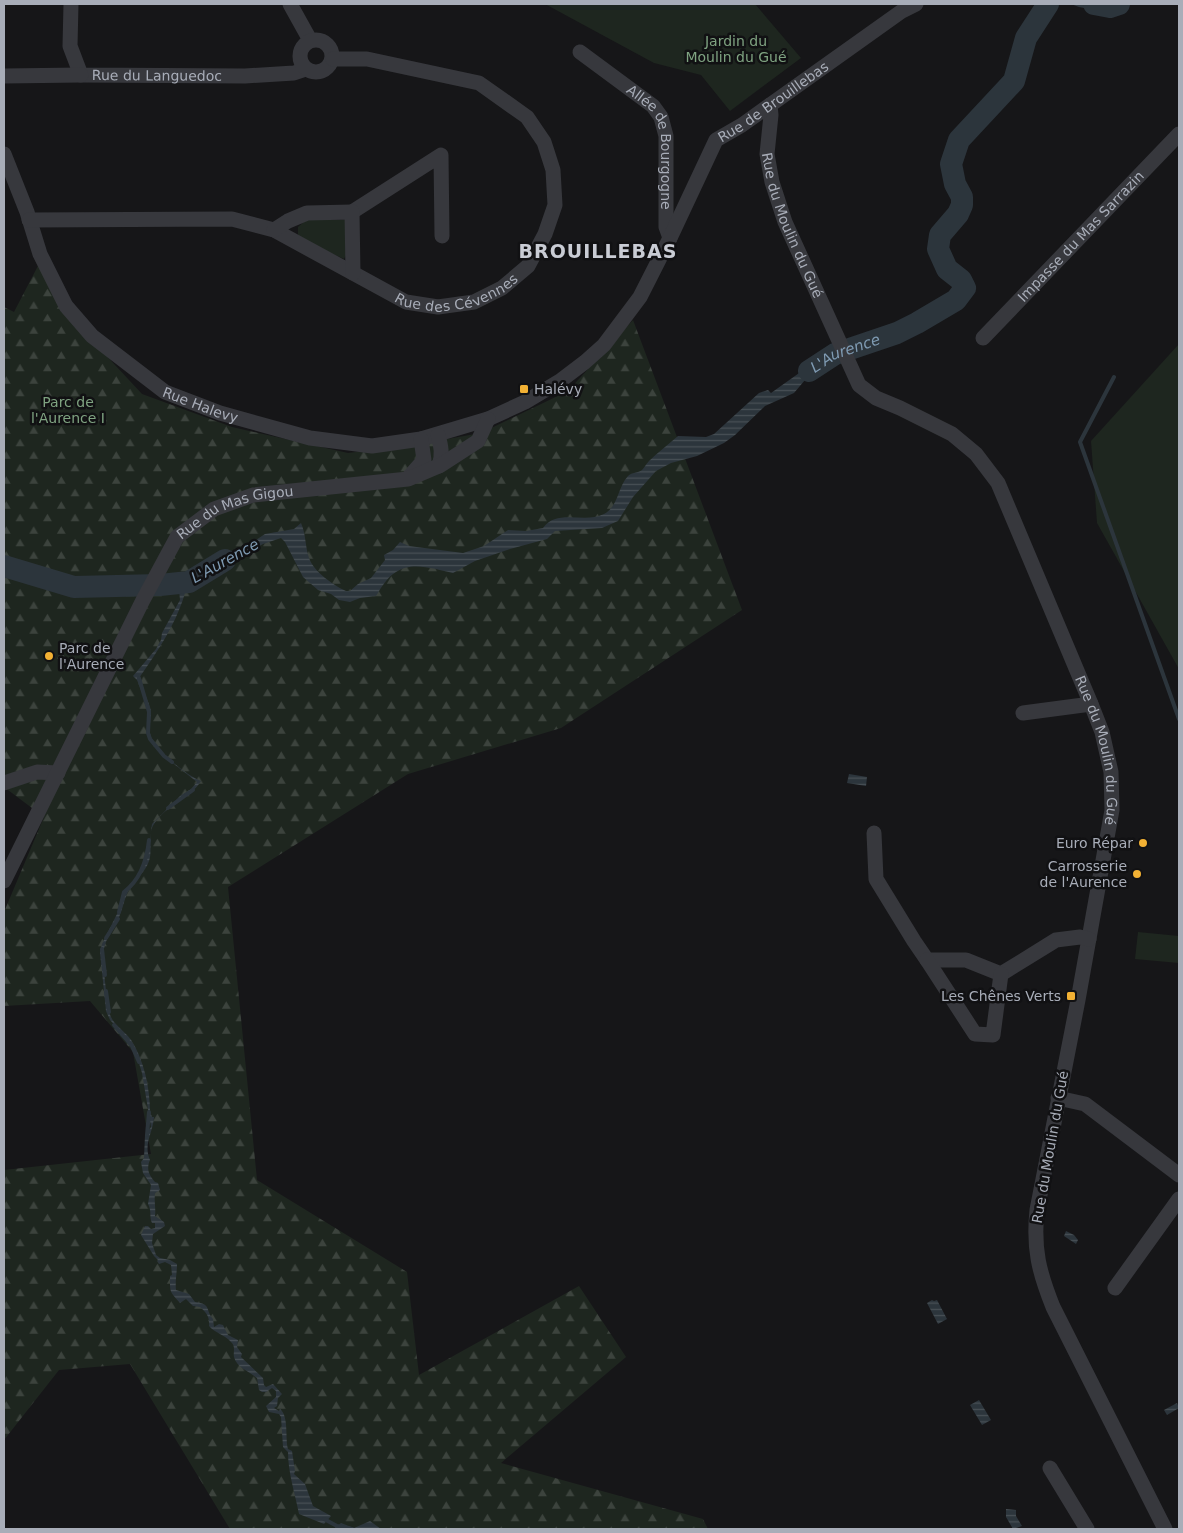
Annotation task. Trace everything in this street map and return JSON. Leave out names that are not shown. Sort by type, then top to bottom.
[{"type":"street","name":"Rue du Languedoc","points":[[71,4],[70,46],[81,75],[245,76],[294,72],[306,69]]},
{"type":"street","points":[[290,4],[310,40]]},
{"type":"street","name":"Rue de Brouillebas","points":[[438,434],[488,419],[525,402],[560,381],[604,345],[640,297],[716,140],[770,105],[902,11],[916,4]]},
{"type":"street","points":[[310,40],[322,41],[331,48],[333,59],[328,68],[319,73],[309,72],[301,65],[299,54],[304,45],[310,40]]},
{"type":"street","name":"Allée de Bourgogne","points":[[580,52],[653,106],[661,117],[666,136],[666,227],[670,238]]},
{"type":"street","name":"Rue des Cévennes","points":[[29,220],[232,219],[274,230],[406,302],[438,307],[474,302],[502,288],[528,266],[545,234],[555,204],[553,170],[544,142],[527,117],[479,83],[367,59],[333,59]]},
{"type":"street","points":[[4,76],[81,75]]},
{"type":"street","name":"Rue du Moulin du Gué","points":[[770,105],[771,115],[767,154],[772,182],[785,222],[859,385],[876,398],[952,434],[976,454],[998,483],[1102,732],[1112,772],[1112,810],[1037,1210],[1035,1225],[1037,1259],[1041,1278],[1053,1307],[1165,1529]]},
{"type":"street","name":"Impasse du Mas Sarrazin","points":[[983,338],[1179,134]]},
{"type":"street","name":"Rue Halevy","points":[[4,154],[40,254],[66,306],[92,336],[165,392],[220,413],[310,438],[372,446],[421,439],[438,434]]},
{"type":"street","points":[[274,230],[288,221],[307,213],[352,212],[441,155],[442,236]]},
{"type":"street","points":[[352,212],[353,273]]},
{"type":"street","name":"Rue du Mas Gigou","points":[[4,881],[143,600],[177,537],[214,509],[252,494],[408,479],[439,466],[478,441],[488,419]]},
{"type":"street","points":[[438,434],[442,458],[439,466]]},
{"type":"street","points":[[408,479],[424,460],[421,439]]},
{"type":"street","points":[[1024,714],[1091,704]]},
{"type":"street","points":[[4,783],[37,772],[58,773]]},
{"type":"street","points":[[874,833],[876,879],[974,1034],[993,1035],[1001,974]]},
{"type":"street","points":[[1001,974],[1056,940],[1089,939]]},
{"type":"street","points":[[927,960],[966,960],[1001,974]]},
{"type":"street","points":[[1058,1098],[1085,1104],[1179,1175]]},
{"type":"street","points":[[1115,1288],[1179,1199]]},
{"type":"street","points":[[1050,1468],[1087,1529]]},
{"type":"green space","name":"Jardin du Moulin du Gué","points":[[545,4],[755,4],[801,58],[730,111],[701,75],[654,63]]},
{"type":"green space","points":[[306,220],[345,220],[346,255],[344,259],[308,243],[298,236],[298,227]]},
{"type":"green space","name":"Parc de l'Aurence I","points":[[40,262],[61,307],[142,394],[232,427],[348,453],[419,444],[481,433],[568,391],[633,320],[742,610],[561,728],[408,774],[228,887],[257,1180],[407,1272],[419,1375],[579,1286],[626,1357],[501,1463],[703,1519],[708,1529],[230,1529],[130,1364],[59,1370],[4,1440],[4,1170],[151,1154],[133,1052],[90,1001],[4,1006],[4,912],[44,817],[4,787],[4,307],[14,312]]},
{"type":"green space","points":[[1179,344],[1179,669],[1097,523],[1091,441]]},
{"type":"green space","points":[[1138,932],[1179,936],[1179,963],[1135,959]]},
{"type":"water","points":[[1048,4],[1055,4],[1028,40],[1025,70],[1020,83],[962,142],[956,162],[959,181],[966,199],[964,210],[944,236],[942,247],[949,266],[962,274],[968,281],[970,295],[958,305],[896,340],[855,354],[853,348],[897,332],[947,307],[965,287],[961,280],[947,269],[938,249],[940,235],[958,214],[962,205],[962,197],[955,184],[951,164],[959,140],[1014,81],[1026,38]]},
{"type":"water","points":[[1071,4],[1094,4],[1110,7],[1119,4],[1132,4],[1111,13]]},
{"type":"water","points":[[833,349],[837,359],[805,380],[794,393],[765,406],[724,443],[697,456],[671,463],[656,471],[633,497],[618,521],[602,528],[555,531],[547,539],[475,561],[453,573],[416,566],[402,569],[384,583],[376,596],[360,598],[350,602],[339,600],[331,594],[318,590],[303,577],[285,542],[281,538],[263,544],[247,553],[232,565],[186,589],[173,624],[139,678],[151,710],[150,734],[153,740],[172,761],[188,774],[201,781],[197,787],[165,812],[154,824],[151,832],[149,861],[143,872],[131,886],[104,949],[104,972],[109,1012],[115,1023],[136,1048],[143,1065],[149,1093],[150,1112],[152,1117],[154,1117],[148,1144],[150,1160],[148,1169],[155,1182],[158,1183],[160,1190],[155,1193],[155,1216],[164,1222],[165,1226],[153,1234],[152,1243],[156,1255],[177,1264],[176,1290],[189,1294],[195,1302],[204,1304],[213,1319],[214,1327],[219,1324],[223,1325],[228,1335],[238,1340],[237,1347],[242,1354],[241,1357],[263,1378],[264,1385],[266,1387],[273,1384],[282,1394],[278,1398],[277,1406],[274,1408],[279,1411],[280,1409],[285,1417],[287,1444],[288,1449],[292,1451],[294,1474],[305,1484],[313,1506],[331,1516],[324,1524],[299,1514],[290,1475],[288,1452],[283,1447],[281,1417],[279,1414],[269,1412],[266,1406],[276,1397],[276,1391],[272,1388],[266,1392],[259,1390],[257,1378],[238,1364],[234,1357],[233,1344],[209,1326],[208,1317],[204,1311],[200,1307],[193,1306],[186,1299],[180,1303],[176,1299],[170,1288],[171,1265],[165,1262],[159,1264],[141,1235],[145,1226],[151,1229],[155,1228],[155,1223],[151,1221],[148,1204],[151,1185],[143,1173],[141,1162],[144,1158],[145,1135],[151,1127],[142,1073],[135,1050],[110,1020],[106,1011],[100,952],[102,944],[123,902],[124,892],[140,874],[147,859],[152,824],[197,782],[165,757],[150,739],[148,733],[150,713],[137,680],[133,676],[156,649],[161,640],[162,633],[180,600],[179,590],[160,590],[160,585],[189,582],[208,572],[265,534],[294,529],[301,523],[311,563],[324,578],[346,591],[350,591],[358,584],[371,578],[385,560],[384,555],[393,550],[400,542],[409,546],[463,553],[484,546],[508,530],[526,531],[543,528],[549,522],[563,517],[596,517],[609,511],[613,506],[628,476],[642,470],[652,458],[678,436],[706,437],[714,434],[759,393],[768,390],[771,393]]},
{"type":"water","points":[[849,774],[867,777],[866,786],[847,783]]},
{"type":"water","points":[[1066,1231],[1074,1235],[1078,1240],[1076,1244],[1064,1236]]},
{"type":"water","points":[[937,1300],[947,1319],[938,1324],[927,1303]]},
{"type":"water","points":[[979,1400],[991,1420],[982,1425],[970,1405]]},
{"type":"water","points":[[1177,1403],[1179,1408],[1167,1415],[1164,1410]]},
{"type":"water","points":[[1006,1509],[1016,1510],[1016,1516],[1022,1526],[1013,1529],[1006,1517]]},
{"type":"water","points":[[370,1521],[381,1529],[334,1529],[341,1523],[354,1528]]},
{"type":"waterway","name":"L'Aurence","points":[[809,371],[835,354],[897,333],[917,323],[956,300],[965,288],[961,280],[947,269],[938,249],[940,235],[958,214],[962,205],[962,197],[955,184],[951,164],[959,140],[1014,81],[1026,38],[1048,4]]},
{"type":"waterway","name":"L'Aurence","points":[[1094,4],[1110,7],[1119,4]]},
{"type":"waterway","points":[[1114,377],[1080,442],[1179,719]]},
{"type":"waterway","name":"L'Aurence","points":[[4,566],[74,587],[160,585],[189,582],[225,560]]},
{"type":"waterway","points":[[139,678],[149,712],[148,733],[150,739],[164,756],[172,762]]},
{"type":"waterway","points":[[168,808],[193,790]]},
{"type":"waterway","points":[[119,912],[124,892],[130,887],[142,869],[149,840]]},
{"type":"waterway","points":[[106,938],[118,919]]},
{"type":"waterway","points":[[102,949],[105,975]]},
{"type":"waterway","points":[[106,991],[109,1012]]},
{"type":"waterway","points":[[114,1025],[132,1046],[139,1062]]},
{"type":"waterway","points":[[147,1135],[149,1112]]},
{"type":"waterway","points":[[324,1519],[337,1526],[352,1529]]},
{"type":"place","name":"Halévy","points":[[524,389]]},
{"type":"place","name":"Parc de l'Aurence","points":[[49,656]]},
{"type":"place","name":"Euro Répar","points":[[1143,843]]},
{"type":"place","name":"Carrosserie de l'Aurence","points":[[1137,874]]},
{"type":"place","name":"Les Chênes Verts","points":[[1071,996]]},
{"type":"district","name":"BROUILLEBAS","points":[[598,251]]}]
